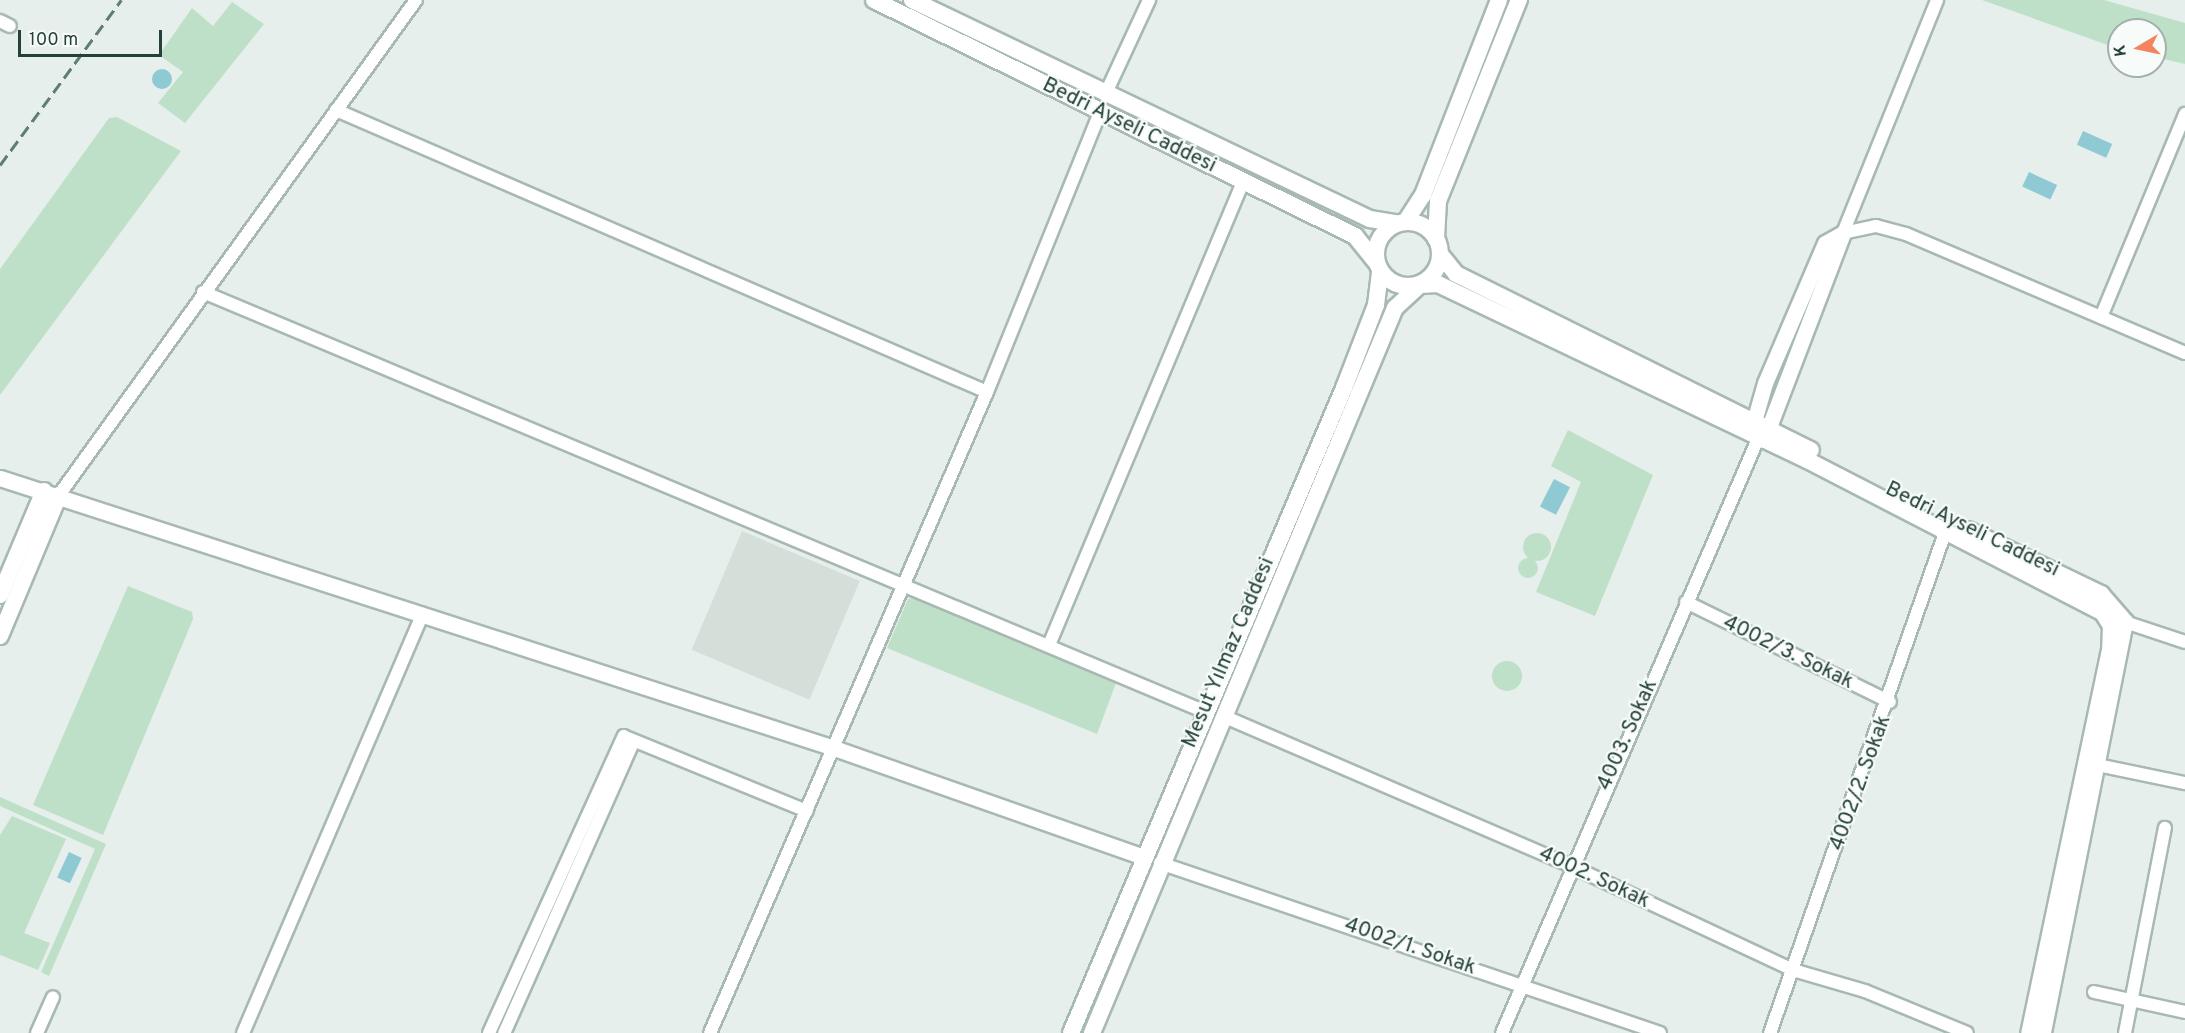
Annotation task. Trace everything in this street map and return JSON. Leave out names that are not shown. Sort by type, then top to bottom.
[{"type":"main road","name":"Bedri Ayseli Caddesi","points":[[874,0],[1355,236],[1378,267]]},
{"type":"main road","name":"Bedri Ayseli Caddesi","points":[[912,0],[1105,95],[1370,219],[1401,222]]},
{"type":"main road","points":[[1499,0],[1423,195],[1401,222],[1381,234],[1378,267],[1395,284],[1420,285],[1436,270],[1438,201],[1519,0]]},
{"type":"main road","points":[[1401,222],[1425,226],[1438,246]]},
{"type":"main road","name":"Bedri Ayseli Caddesi","points":[[1438,246],[1456,274],[1946,530],[2090,602],[2111,626],[2110,650],[2029,1033]]},
{"type":"main road","name":"Mesut Yılmaz Caddesi","points":[[1071,1033],[1203,711],[1344,388],[1376,305],[1378,267]]},
{"type":"main road","name":"Bedri Ayseli Caddesi","points":[[1420,285],[1457,290],[2101,594],[2125,622]]},
{"type":"main road","name":"Mesut Yılmaz Caddesi","points":[[1092,1033],[1160,863],[1391,316],[1420,285]]},
{"type":"main road","points":[[0,595],[52,493]]},
{"type":"main road","points":[[0,636],[52,493]]},
{"type":"main road","points":[[2043,1033],[2125,622]]},
{"type":"street","points":[[52,493],[417,0]]},
{"type":"street","points":[[1105,95],[1149,0]]},
{"type":"street","points":[[1759,433],[1844,233],[1937,0]]},
{"type":"street","points":[[336,110],[987,392]]},
{"type":"street","points":[[710,1033],[987,392],[1100,112]]},
{"type":"street","points":[[2101,317],[2185,114]]},
{"type":"street","points":[[1049,645],[1243,182]]},
{"type":"street","points":[[1844,233],[1876,226],[1906,234],[2185,353]]},
{"type":"street","points":[[203,292],[1203,711]]},
{"type":"street","name":"4003. Sokak","points":[[1502,1033],[1571,866],[1759,433]]},
{"type":"street","points":[[0,478],[834,748],[1143,857]]},
{"type":"street","name":"4002/2. Sokak","points":[[1770,1033],[1890,702],[1946,530]]},
{"type":"street","name":"4002/3. Sokak","points":[[1686,602],[1890,702]]},
{"type":"street","points":[[243,1033],[423,614]]},
{"type":"street","points":[[2125,622],[2185,642]]},
{"type":"street","name":"4002. Sokak","points":[[1223,716],[1571,866],[1793,970],[1865,991],[1967,1033]]},
{"type":"street","points":[[489,1033],[619,736],[807,811]]},
{"type":"street","points":[[504,1033],[631,747],[628,738]]},
{"type":"street","points":[[2098,765],[2185,783]]},
{"type":"street","points":[[2124,1033],[2165,828]]},
{"type":"street","name":"4002/1. Sokak","points":[[1160,863],[1660,1033]]},
{"type":"street","points":[[2094,992],[2185,1012]]},
{"type":"street","points":[[38,1033],[53,997]]},
{"type":"shaded area","points":[[742,531],[860,581],[809,700],[692,650]]},
{"type":"green space","points":[[1982,0],[2104,0],[2185,23],[2185,64],[2167,60],[2167,18],[2107,18],[2107,45]]},
{"type":"green space","points":[[232,2],[264,24],[185,123],[158,103],[183,72],[159,55],[192,8],[213,26]]},
{"type":"green space","points":[[117,117],[181,151],[0,395],[0,269],[109,118]]},
{"type":"green space","points":[[1568,430],[1653,475],[1595,616],[1536,592],[1581,482],[1551,466]]},
{"type":"green space","points":[[1537,533],[1547,537],[1551,547],[1547,557],[1537,561],[1527,557],[1523,547],[1527,537]]},
{"type":"green space","points":[[1528,558],[1535,561],[1538,568],[1535,575],[1528,578],[1521,575],[1518,568],[1521,561]]},
{"type":"green space","points":[[128,586],[192,612],[193,619],[103,835],[33,805]]},
{"type":"green space","points":[[915,597],[1116,683],[1097,734],[887,648],[908,599]]},
{"type":"green space","points":[[1507,661],[1518,665],[1522,676],[1518,687],[1507,691],[1496,687],[1492,676],[1496,665]]},
{"type":"green space","points":[[0,797],[106,844],[49,976],[41,972],[95,849],[0,806]]},
{"type":"green space","points":[[12,816],[66,839],[24,933],[50,943],[38,970],[0,955],[0,835]]},
{"type":"water","points":[[162,69],[169,72],[172,79],[169,86],[162,89],[155,86],[152,79],[155,72]]},
{"type":"water","points":[[2083,131],[2112,144],[2106,158],[2077,145]]},
{"type":"water","points":[[2029,172],[2057,185],[2050,200],[2022,187]]},
{"type":"water","points":[[1554,479],[1570,487],[1556,515],[1540,507]]},
{"type":"water","points":[[69,852],[82,858],[70,883],[57,877]]},
{"type":"railway","points":[[0,165],[121,0]]}]
